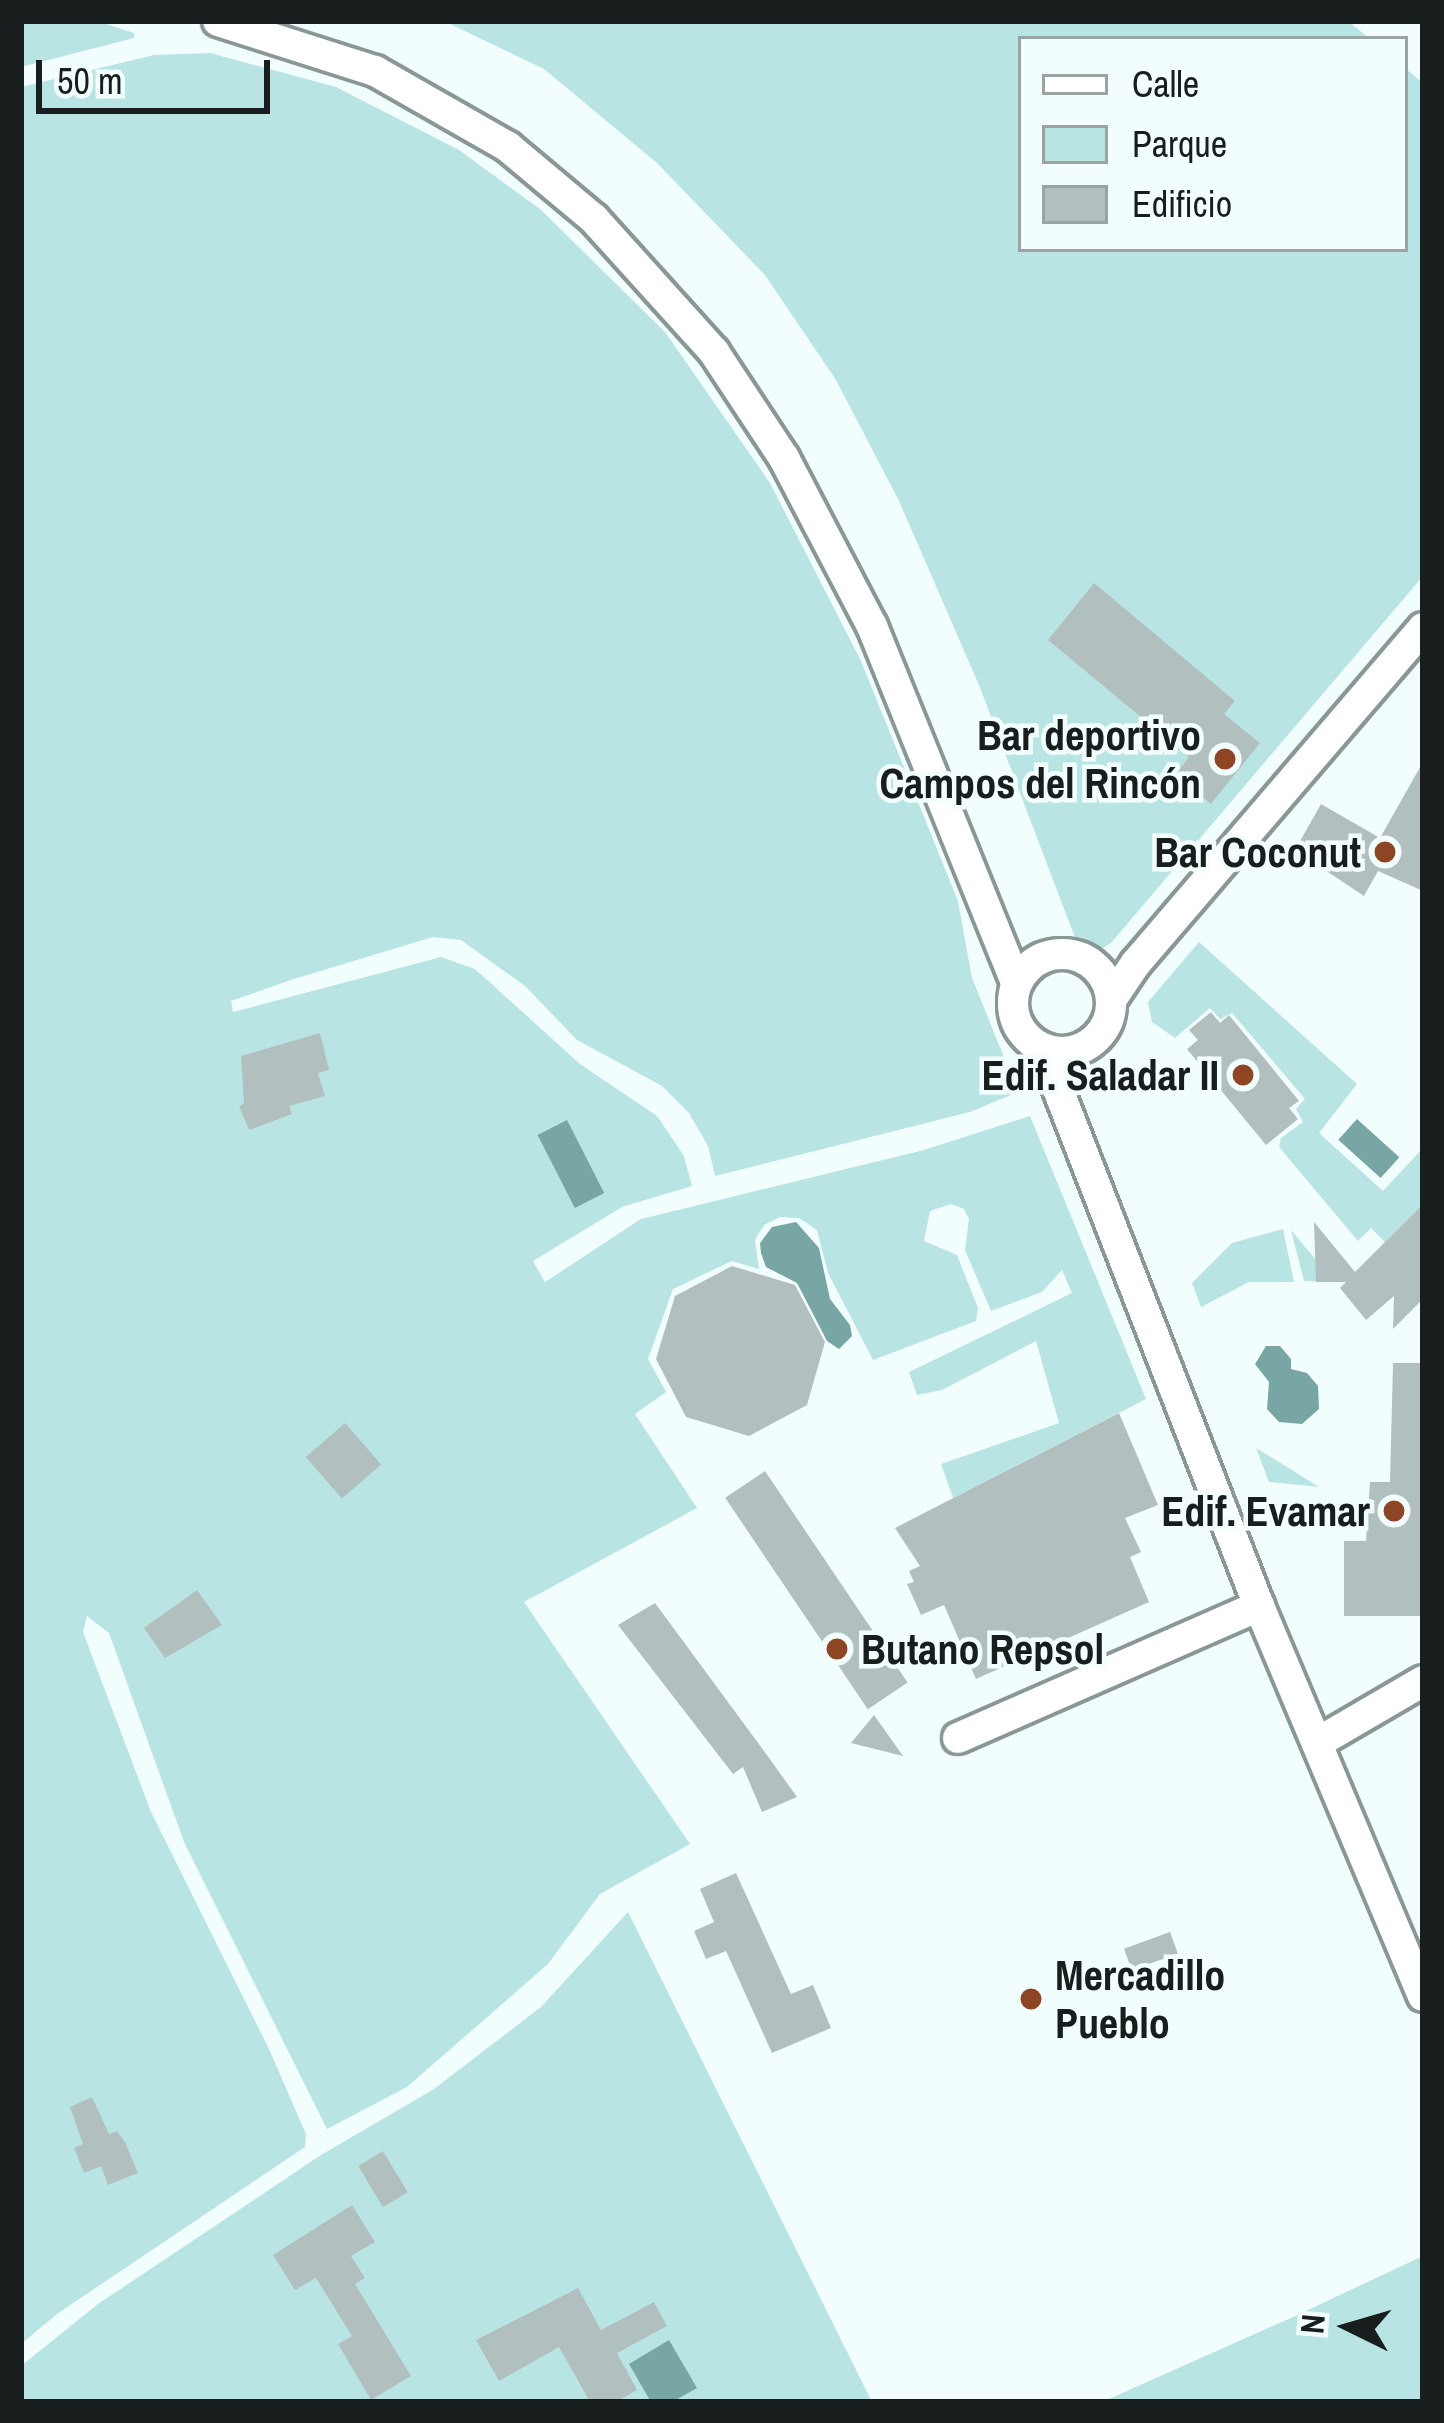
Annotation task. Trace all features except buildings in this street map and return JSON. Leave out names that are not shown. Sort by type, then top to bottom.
[{"type":"street","points":[[218,21],[311,34],[508,147],[594,219],[714,352],[784,458],[872,626],[998,932],[1016,983],[1014,1015],[1020,1030],[1042,1048],[1061,1053],[1085,1047],[1103,1031],[1111,1000],[1136,963],[1422,631]]},
{"type":"street","points":[[998,932],[1054,954]]},
{"type":"street","points":[[1016,983],[1038,959],[1054,954],[1070,954],[1092,964],[1136,963]]},
{"type":"street","points":[[1092,964],[1107,984],[1111,1000]]},
{"type":"street","points":[[1067,1104],[1085,1047]]},
{"type":"street","points":[[1042,1048],[1259,1606],[1423,1996]]},
{"type":"street","points":[[958,1738],[1259,1606]]},
{"type":"street","points":[[1317,1744],[1423,1681]]},
{"type":"green space","points":[[21,21],[97,21],[134,33],[134,38],[21,67]]},
{"type":"green space","points":[[444,21],[1348,21],[1366,36],[1018,36],[1018,252],[1408,252],[1408,70],[1423,83],[1423,576],[1111,943],[1103,948],[1077,943],[979,685],[899,501],[836,380],[765,275],[657,163],[544,69]]},
{"type":"green space","points":[[210,53],[336,87],[459,150],[540,209],[665,332],[770,483],[861,661],[958,901],[972,978],[1018,1092],[970,1112],[715,1176],[708,1146],[689,1113],[662,1086],[577,1040],[525,986],[461,940],[433,937],[294,979],[231,1001],[233,1012],[441,957],[475,969],[580,1064],[657,1116],[684,1156],[692,1186],[622,1207],[533,1261],[545,1282],[641,1219],[924,1150],[1030,1116],[1146,1399],[953,1498],[941,1464],[1059,1423],[1036,1341],[942,1390],[917,1395],[909,1372],[1072,1293],[1062,1270],[1042,1292],[991,1311],[965,1250],[969,1219],[964,1209],[951,1204],[930,1211],[924,1241],[957,1255],[978,1308],[976,1321],[873,1360],[828,1273],[817,1230],[799,1218],[780,1217],[764,1225],[755,1240],[759,1269],[732,1261],[673,1289],[648,1359],[666,1392],[635,1414],[697,1508],[524,1602],[690,1844],[600,1894],[548,1964],[407,2087],[327,2129],[184,1842],[109,1633],[87,1616],[83,1632],[151,1812],[269,2049],[306,2134],[305,2147],[57,2314],[21,2344],[21,87],[154,55]]},
{"type":"green space","points":[[1199,942],[1357,1084],[1319,1133],[1383,1191],[1423,1148],[1423,1204],[1385,1242],[1371,1228],[1358,1241],[1279,1147],[1281,1138],[1303,1122],[1296,1109],[1305,1099],[1232,1013],[1220,1019],[1210,1008],[1175,1038],[1152,1022],[1148,1002]]},
{"type":"green space","points":[[1283,1229],[1294,1282],[1249,1282],[1201,1307],[1192,1283],[1232,1243]]},
{"type":"green space","points":[[1291,1230],[1327,1273],[1334,1282],[1304,1281]]},
{"type":"green space","points":[[1256,1448],[1292,1470],[1319,1487],[1269,1482]]},
{"type":"green space","points":[[628,1912],[872,2402],[21,2402],[21,2366],[98,2304],[321,2155],[434,2089],[541,2007]]},
{"type":"green space","points":[[1423,2256],[1423,2402],[1102,2402],[1293,2317]]},
{"type":"shaded area","points":[[1357,1119],[1399,1157],[1381,1178],[1338,1140]]},
{"type":"shaded area","points":[[567,1120],[604,1193],[575,1208],[538,1135]]},
{"type":"shaded area","points":[[796,1222],[819,1248],[830,1299],[850,1325],[852,1336],[839,1349],[827,1341],[797,1283],[766,1267],[761,1253],[760,1243],[772,1227]]},
{"type":"shaded area","points":[[1266,1346],[1280,1346],[1291,1359],[1291,1369],[1307,1373],[1318,1386],[1319,1409],[1302,1424],[1279,1422],[1267,1409],[1269,1382],[1255,1364]]},
{"type":"shaded area","points":[[669,2340],[697,2388],[672,2402],[651,2402],[629,2364]]},
{"type":"place","name":"Bar deportivo Campos del Rincón","points":[[1225,759]]},
{"type":"place","name":"Bar Coconut","points":[[1385,852]]},
{"type":"place","name":"Edif. Saladar II","points":[[1243,1075]]},
{"type":"place","name":"Edif. Evamar","points":[[1394,1511]]},
{"type":"place","name":"Butano Repsol","points":[[837,1649]]},
{"type":"place","name":"Mercadillo Pueblo","points":[[1031,1999]]}]
